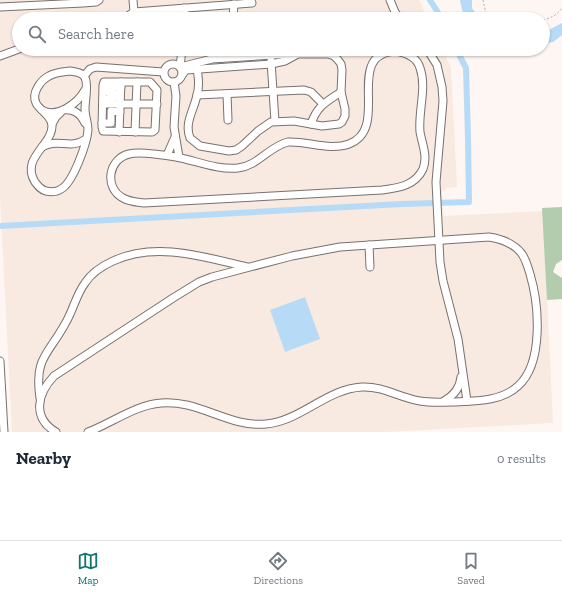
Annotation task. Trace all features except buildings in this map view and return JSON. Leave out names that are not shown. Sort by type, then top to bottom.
[{"type":"street","points":[[0,7],[96,2],[99,0]]},
{"type":"street","points":[[133,0],[134,12],[186,5],[252,3]]},
{"type":"street","points":[[390,0],[395,12]]},
{"type":"street","points":[[233,12],[234,4]]},
{"type":"street","points":[[0,56],[12,53]]},
{"type":"street","points":[[180,56],[178,66],[182,75]]},
{"type":"street","points":[[84,76],[90,69],[96,66],[164,75],[169,82],[174,82],[178,81],[186,70],[212,59],[256,56]]},
{"type":"street","points":[[270,56],[275,122]]},
{"type":"street","points":[[152,84],[157,83],[164,75],[167,65],[197,66],[271,64],[294,56]]},
{"type":"street","points":[[197,66],[197,95],[188,122],[188,133],[190,138],[200,146],[221,150],[236,150],[246,143],[261,128],[275,122],[294,121],[322,126],[331,126],[342,122],[345,116],[345,109],[341,92],[341,64],[334,56]]},
{"type":"street","points":[[380,56],[370,69],[368,79],[369,106],[367,124],[362,136],[356,141],[348,144],[329,146],[288,142],[272,148],[247,167],[239,168],[222,168],[179,157],[138,152],[124,156],[118,160],[112,168],[112,184],[116,193],[131,202],[144,202],[382,190],[405,186],[413,182],[419,175],[425,161],[425,152],[420,133],[422,87],[420,67],[416,60],[410,56]]},
{"type":"street","points":[[431,56],[437,65],[442,86],[442,117],[437,171],[440,262],[443,281],[458,339],[467,401]]},
{"type":"street","points":[[52,124],[35,102],[35,94],[40,84],[49,76],[59,72],[78,72],[84,76],[86,81],[86,88],[85,111],[88,129],[86,139],[74,172],[62,189],[54,192],[45,191],[38,186],[33,178],[31,170],[34,158],[39,148],[47,141],[51,132],[52,124],[56,117],[82,96],[86,88]]},
{"type":"street","points":[[103,101],[116,96],[115,93],[108,92],[106,90],[108,88],[121,84],[149,82],[157,90],[155,130],[152,132],[104,131],[102,123],[103,85],[104,82],[121,84]]},
{"type":"street","points":[[135,132],[137,82]]},
{"type":"street","points":[[174,82],[176,96],[174,114],[175,137],[179,157]]},
{"type":"street","points":[[120,132],[121,84]]},
{"type":"street","points":[[197,95],[304,90],[311,92],[323,104]]},
{"type":"street","points":[[311,124],[314,115],[323,104],[341,92]]},
{"type":"street","points":[[227,94],[228,120]]},
{"type":"street","points":[[103,101],[120,108]]},
{"type":"street","points":[[102,123],[111,124],[111,111],[136,104],[157,104]]},
{"type":"street","points":[[40,109],[45,112],[71,110],[79,114],[84,120],[88,129]]},
{"type":"street","points":[[51,132],[60,143]]},
{"type":"street","points":[[167,156],[175,137]]},
{"type":"street","points":[[39,148],[46,144],[53,143],[80,143],[86,139]]},
{"type":"street","points":[[71,144],[78,155],[78,162]]},
{"type":"street","points":[[40,401],[45,388],[54,376],[173,298],[212,276],[326,249],[369,244],[489,237],[501,238],[509,242],[522,254],[527,264],[536,306],[537,328],[535,352],[528,372],[518,386],[510,392],[495,398],[467,401],[420,401],[385,390],[374,388],[353,388],[332,394],[287,419],[277,423],[264,424],[249,423],[222,417],[183,404],[163,402],[141,408],[88,432]]},
{"type":"street","points":[[369,244],[370,267]]},
{"type":"street","points":[[56,432],[42,419],[40,412],[38,373],[42,359],[71,314],[84,284],[92,274],[103,266],[119,258],[136,253],[157,251],[174,252],[249,267]]},
{"type":"street","points":[[0,361],[4,432]]},
{"type":"street","points":[[442,402],[448,399],[458,388],[462,372]]},
{"type":"path","points":[[483,0],[486,12]]},
{"type":"path","points":[[550,18],[559,13],[562,8]]},
{"type":"shaded area","points":[[0,0],[419,0],[425,12],[12,12],[12,56],[446,56],[451,67],[457,187],[447,188],[442,192],[443,216],[543,211],[553,423],[384,432],[12,432],[0,197]]},
{"type":"green space","points":[[562,207],[562,260],[556,264],[553,272],[562,278],[562,299],[547,300],[542,208]]},
{"type":"water","points":[[460,0],[472,0],[472,8],[475,12],[463,12]]},
{"type":"water","points":[[562,23],[562,35],[550,43],[550,29]]},
{"type":"water","points":[[305,297],[320,339],[285,352],[270,310]]},
{"type":"waterway","points":[[430,0],[438,12]]},
{"type":"waterway","points":[[0,226],[402,204],[469,202],[466,68],[460,56]]}]
